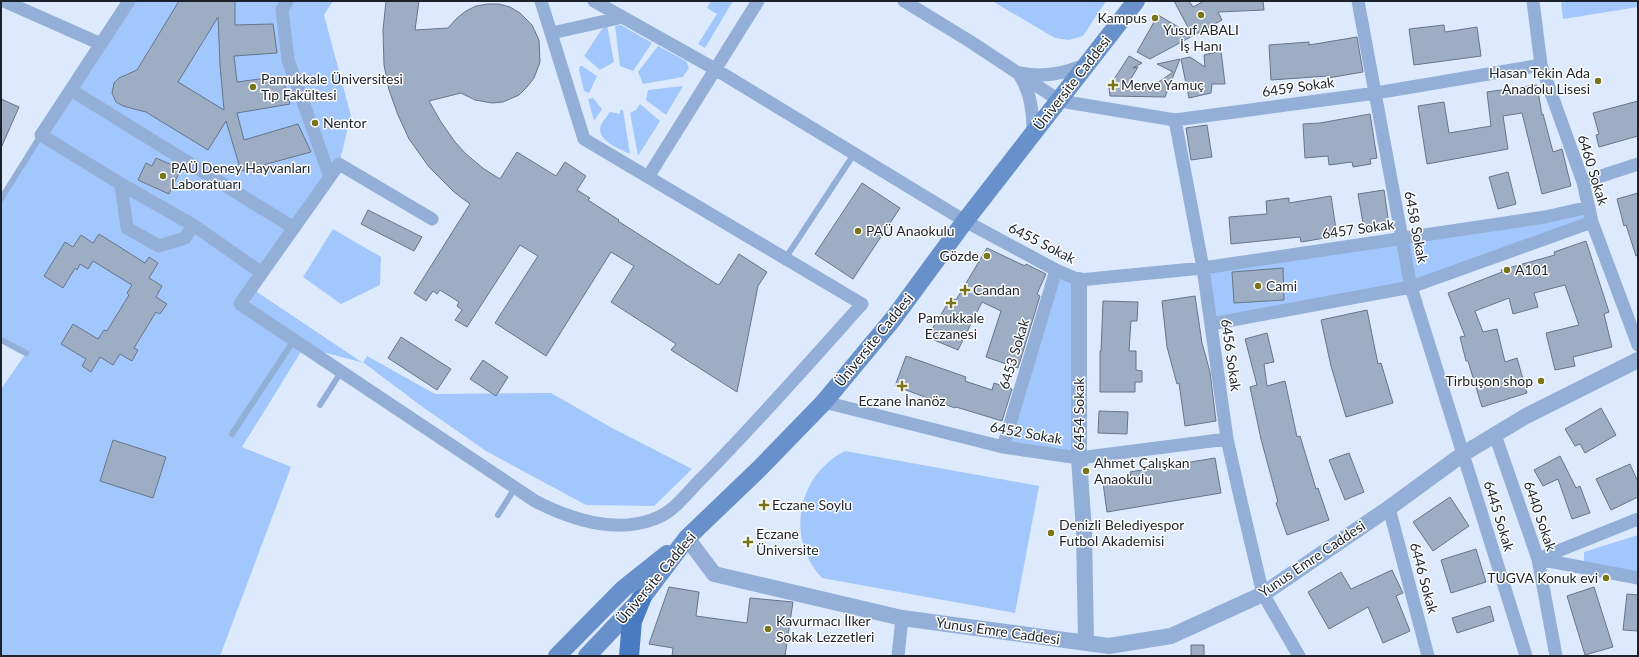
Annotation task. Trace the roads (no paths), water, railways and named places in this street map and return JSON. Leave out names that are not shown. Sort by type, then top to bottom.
[{"type":"main road","name":"Üniversite Caddesi","points":[[587,656],[641,599],[687,538],[760,468],[824,402],[893,319],[965,221],[1060,101],[1136,1]]},
{"type":"main road","points":[[557,656],[623,589],[687,538]]},
{"type":"main road","points":[[629,656],[632,621],[641,599]]},
{"type":"street","points":[[4,1],[101,44]]},
{"type":"street","points":[[129,1],[42,135],[121,184],[193,225],[262,273]]},
{"type":"street","points":[[287,1],[282,10],[288,60],[330,177]]},
{"type":"street","points":[[432,219],[339,164],[240,304],[535,501],[553,510],[591,522],[624,525],[654,520],[669,512],[740,440],[862,304],[584,139],[542,1]]},
{"type":"street","name":"6455 Sokak","points":[[594,1],[715,69],[932,202],[1056,270],[1079,280],[1203,268]]},
{"type":"street","points":[[648,177],[758,1]]},
{"type":"street","points":[[904,1],[972,42],[1060,101]]},
{"type":"street","name":"6458 Sokak","points":[[1358,1],[1411,287],[1463,454]]},
{"type":"street","name":"6460 Sokak","points":[[1533,1],[1541,65],[1583,182],[1592,222],[1638,345]]},
{"type":"street","points":[[552,33],[623,17]]},
{"type":"street","points":[[1017,73],[1043,76],[1068,71],[1087,64]]},
{"type":"street","name":"6459 Sokak","points":[[1060,101],[1175,120],[1376,93],[1541,65]]},
{"type":"street","points":[[1017,73],[1030,96],[1033,134]]},
{"type":"street","points":[[71,90],[294,228]]},
{"type":"street","name":"6456 Sokak","points":[[1175,120],[1203,268],[1227,439],[1263,594],[1299,656]]},
{"type":"street","points":[[1583,182],[1638,164]]},
{"type":"street","points":[[121,184],[127,228],[159,246],[185,238],[193,225]]},
{"type":"street","name":"6457 Sokak","points":[[1203,268],[1546,217],[1589,207]]},
{"type":"street","points":[[1211,324],[1411,287],[1592,222]]},
{"type":"street","name":"6453 Sokak","points":[[1003,447],[1056,270]]},
{"type":"street","name":"6454 Sokak","points":[[1079,280],[1079,458],[1084,537],[1086,643]]},
{"type":"street","name":"Yunus Emre Caddesi","points":[[687,538],[714,574],[902,618],[1086,643],[1108,651],[1171,636],[1263,594],[1389,508],[1463,454],[1526,416],[1638,360]]},
{"type":"street","name":"6452 Sokak","points":[[824,402],[1003,447],[1079,458],[1227,439]]},
{"type":"street","name":"6440 Sokak","points":[[1495,435],[1538,558],[1556,656]]},
{"type":"street","name":"6445 Sokak","points":[[1463,454],[1526,656]]},
{"type":"street","name":"6446 Sokak","points":[[1389,508],[1428,656]]},
{"type":"street","points":[[1538,558],[1638,519]]},
{"type":"street","points":[[1538,558],[1638,578]]},
{"type":"street","points":[[898,656],[902,618]]},
{"type":"lane","points":[[1,199],[42,135]]},
{"type":"lane","points":[[785,259],[854,154]]},
{"type":"lane","points":[[1,340],[26,353]]},
{"type":"lane","points":[[232,434],[294,340]]},
{"type":"lane","points":[[320,405],[341,372]]},
{"type":"lane","points":[[498,515],[515,488]]},
{"type":"place","name":"Yusuf ABALI İş Hanı","points":[[1201,15]]},
{"type":"place","name":"Kampus","points":[[1155,18]]},
{"type":"place","name":"Hasan Tekin Ada Anadolu Lisesi","points":[[1598,81]]},
{"type":"place","name":"Merve Yamuç","points":[[1113,85]]},
{"type":"place","name":"Pamukkale Üniversitesi Tıp Fakültesi","points":[[253,87]]},
{"type":"place","name":"Nentor","points":[[315,123]]},
{"type":"place","name":"PAÜ Deney Hayvanları Laboratuarı","points":[[163,176]]},
{"type":"place","name":"PAÜ Anaokulu","points":[[858,231]]},
{"type":"place","name":"Gözde","points":[[987,256]]},
{"type":"place","name":"A101","points":[[1507,270]]},
{"type":"place","name":"Cami","points":[[1258,286]]},
{"type":"place","name":"Candan","points":[[965,290]]},
{"type":"place","name":"Pamukkale Eczanesi","points":[[951,303]]},
{"type":"place","name":"Tirbuşon shop","points":[[1541,381]]},
{"type":"place","name":"Eczane İnanöz","points":[[902,386]]},
{"type":"place","name":"Ahmet Çalışkan Anaokulu","points":[[1086,471]]},
{"type":"place","name":"Eczane Soylu","points":[[764,505]]},
{"type":"place","name":"Denizli Belediyespor Futbol Akademisi","points":[[1051,533]]},
{"type":"place","name":"Eczane Üniversite","points":[[748,542]]},
{"type":"place","name":"TUGVA Konuk evi","points":[[1606,578]]},
{"type":"place","name":"Kavurmacı İlker Sokak Lezzetleri","points":[[768,629]]}]
